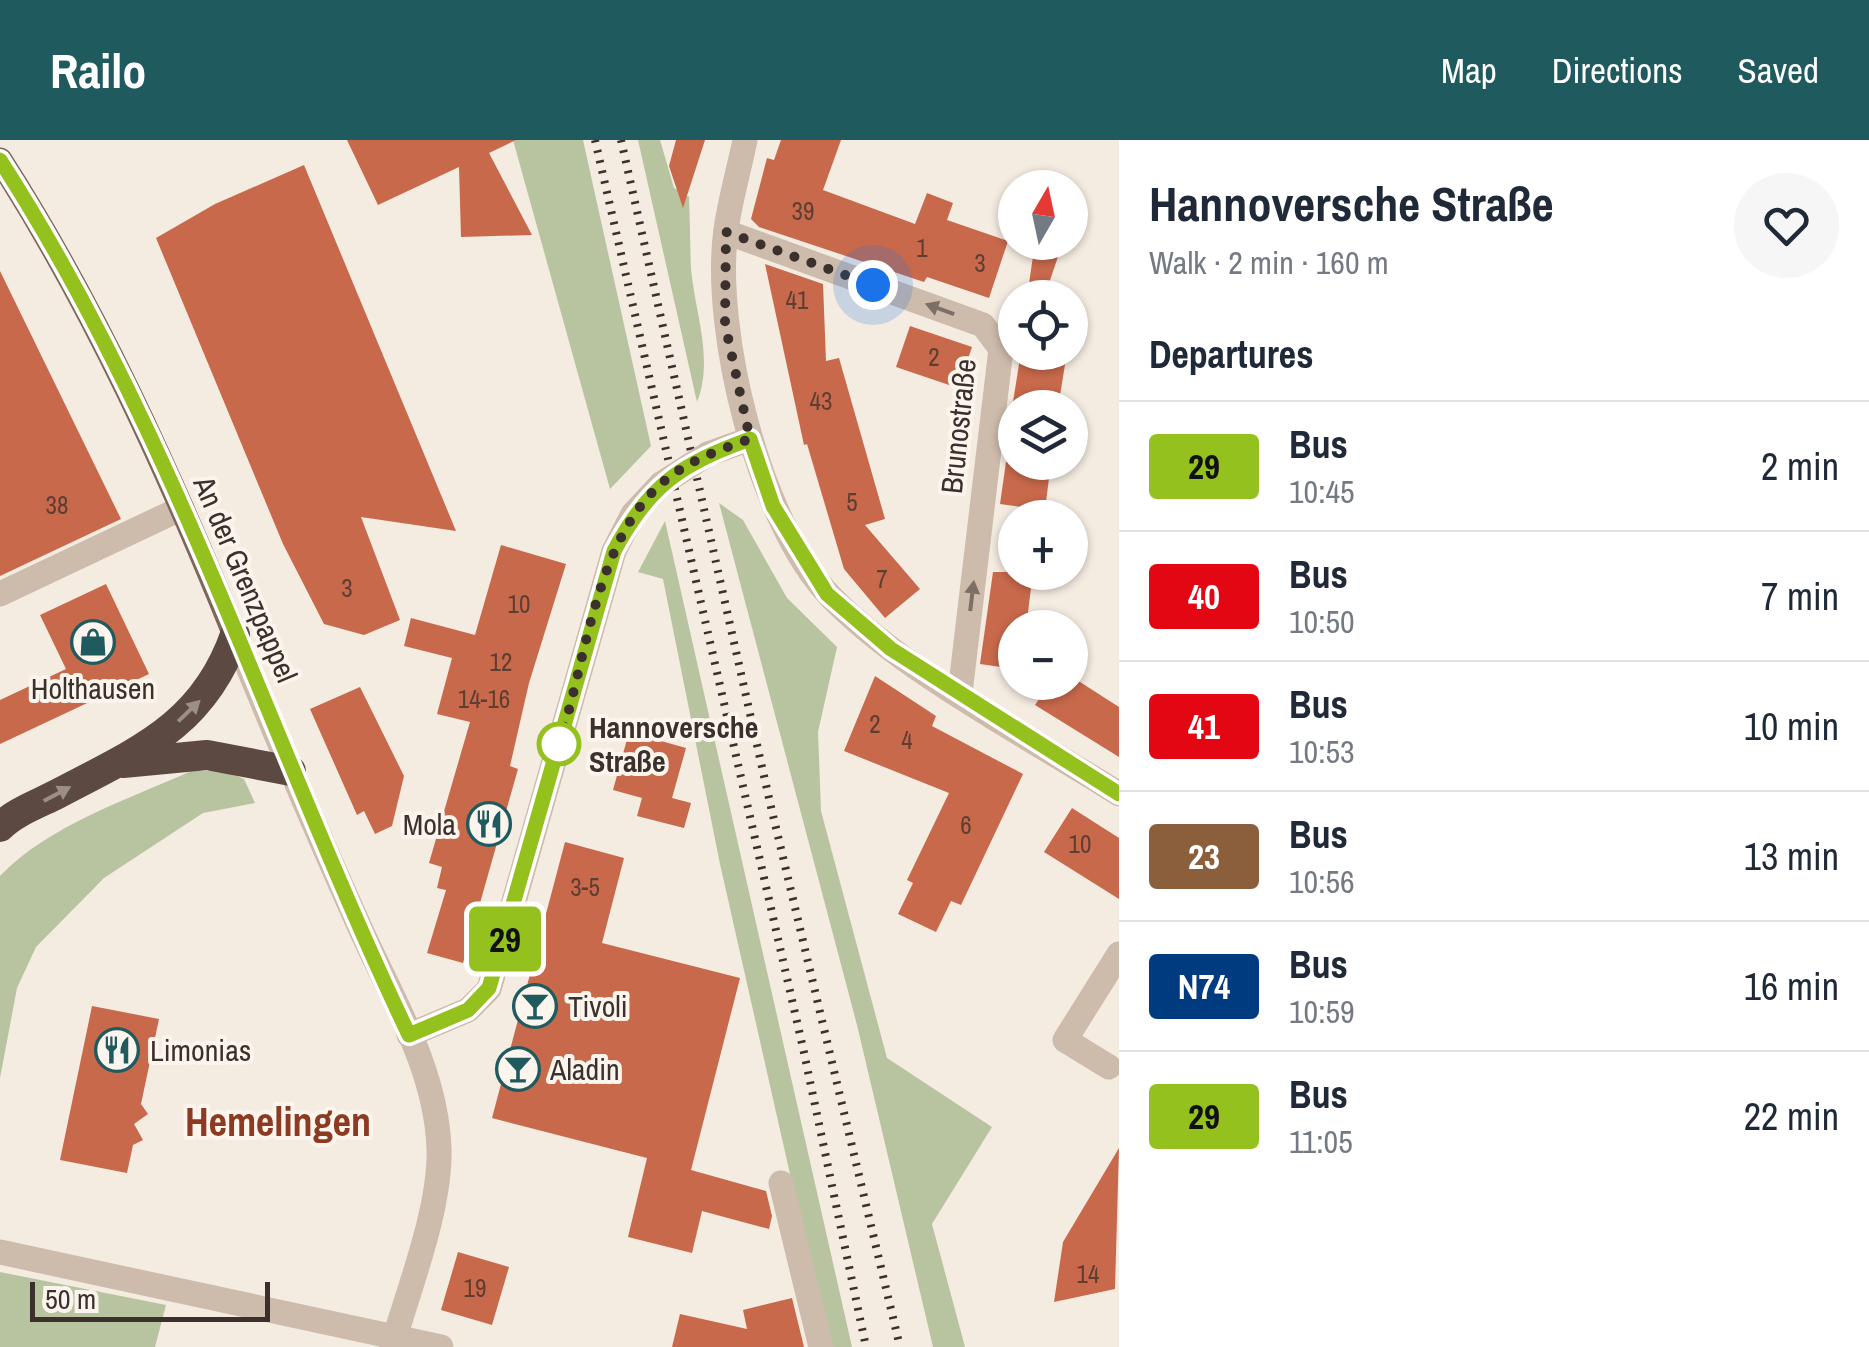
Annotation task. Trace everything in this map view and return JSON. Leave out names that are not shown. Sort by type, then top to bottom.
[{"type":"highway","points":[[0,827],[115,764],[188,716],[221,676],[235,634]]},
{"type":"highway","points":[[115,764],[207,754],[291,771]]},
{"type":"main road","name":"An der Grenzpappel","points":[[1,163],[85,311],[182,508],[235,634]]},
{"type":"street","points":[[746,140],[726,232],[725,324],[750,439],[773,506],[827,594],[891,649],[1119,794]]},
{"type":"street","name":"Brunostraße","points":[[726,232],[983,324],[1000,349],[960,693]]},
{"type":"street","points":[[394,1342],[434,1196],[439,1152],[425,1068],[409,1035],[468,1010],[489,988],[614,551],[633,514],[661,484],[708,454],[750,439]]},
{"type":"street","points":[[0,594],[182,508]]},
{"type":"street","name":"An der Grenzpappel","points":[[235,634],[291,771],[409,1035]]},
{"type":"street","points":[[1109,1067],[1064,1040],[1119,954]]},
{"type":"street","points":[[782,1183],[822,1347]]},
{"type":"street","points":[[0,1252],[394,1342],[441,1347]]},
{"type":"green space","points":[[513,140],[583,140],[651,446],[610,489]]},
{"type":"green space","points":[[638,140],[660,140],[674,188],[689,197],[691,269],[704,353],[697,402]]},
{"type":"green space","points":[[719,503],[743,520],[787,598],[837,647],[818,732],[821,811],[887,1058],[992,1127],[932,1224],[965,1347],[933,1347],[857,1025]]},
{"type":"green space","points":[[665,521],[852,1347],[829,1347],[720,864],[663,579],[638,572]]},
{"type":"green space","points":[[191,771],[226,771],[244,779],[255,803],[203,813],[104,878],[36,947],[17,988],[0,1078],[0,876],[65,828]]},
{"type":"green space","points":[[0,1272],[166,1305],[155,1347],[0,1347]]},
{"type":"building","points":[[347,140],[516,140],[489,153],[532,235],[461,237],[459,167],[378,205]]},
{"type":"building","points":[[676,140],[705,140],[683,208],[669,166]]},
{"type":"building","points":[[781,140],[841,140],[823,190],[915,224],[927,193],[953,203],[947,220],[998,238],[998,260],[1002,260],[989,298],[927,277],[924,282],[759,227],[751,219],[767,158],[774,160]]},
{"type":"building","points":[[304,165],[456,531],[361,517],[400,620],[364,635],[324,624],[283,544],[156,238],[215,204]]},
{"type":"building","points":[[1032,260],[1057,260],[1050,280],[1030,280]]},
{"type":"building","points":[[765,264],[823,284],[826,361],[839,358],[885,519],[865,525],[920,589],[885,618],[844,569],[807,444],[804,445]]},
{"type":"building","points":[[0,271],[121,519],[0,576]]},
{"type":"building","points":[[910,326],[972,347],[958,388],[896,367]]},
{"type":"building","points":[[1018,370],[1064,370],[1061,390],[1015,390]]},
{"type":"building","points":[[1003,480],[1049,480],[1046,500],[1001,500]]},
{"type":"building","points":[[501,545],[566,564],[529,683],[510,766],[518,769],[463,963],[427,953],[446,890],[437,888],[442,867],[429,863],[470,722],[437,714],[452,658],[404,646],[411,618],[475,635]]},
{"type":"building","points":[[993,572],[998,572],[998,590],[1031,590],[1028,610],[998,610],[998,667],[980,664]]},
{"type":"building","name":"Holthausen","points":[[106,584],[149,674],[0,744],[0,700],[66,669],[40,615]]},
{"type":"building","points":[[875,676],[936,716],[932,726],[1023,774],[961,905],[951,901],[936,932],[898,914],[913,883],[907,880],[949,793],[844,751]]},
{"type":"building","points":[[360,687],[404,776],[392,826],[375,834],[364,811],[357,815],[310,709]]},
{"type":"building","points":[[1088,687],[1119,707],[1119,757],[1035,705],[1038,700],[1088,700]]},
{"type":"building","points":[[629,732],[686,748],[672,798],[691,803],[684,828],[637,816],[642,798],[613,790]]},
{"type":"building","points":[[1072,808],[1119,838],[1119,899],[1044,852]]},
{"type":"building","points":[[565,842],[624,858],[602,943],[740,978],[691,1170],[766,1191],[772,1216],[769,1229],[702,1211],[692,1253],[628,1237],[647,1158],[492,1118]]},
{"type":"building","points":[[92,1006],[159,1019],[141,1104],[148,1114],[134,1124],[143,1140],[133,1145],[127,1173],[60,1160]]},
{"type":"building","points":[[1119,1148],[1115,1289],[1054,1302],[1063,1242]]},
{"type":"building","points":[[458,1252],[509,1267],[492,1325],[441,1310]]},
{"type":"building","points":[[792,1298],[804,1347],[672,1347],[680,1314],[747,1329],[743,1310]]},
{"type":"railway","points":[[595,140],[803,1048],[866,1347]]},
{"type":"railway","points":[[621,140],[771,807],[900,1347]]},
{"type":"bus line","name":"29","points":[[0,160],[67,276],[193,530],[291,771],[409,1035],[468,1010],[489,988],[502,954],[614,551],[633,514],[661,484],[684,467],[750,439],[773,506],[827,594],[891,649],[1119,794]]},
{"type":"place","name":"Holthausen","points":[[93,642]]},
{"type":"place","name":"Hannoversche Straße","points":[[559,744]]},
{"type":"place","name":"Mola","points":[[489,824]]},
{"type":"place","name":"Tivoli","points":[[535,1006]]},
{"type":"place","name":"Limonias","points":[[117,1050]]},
{"type":"place","name":"Aladin","points":[[518,1069]]},
{"type":"district","name":"Hemelingen","points":[[278,1121]]},
{"type":"route","points":[[559,744],[614,551],[633,514],[661,484],[684,467],[750,439],[725,324],[726,232],[873,285]]}]
